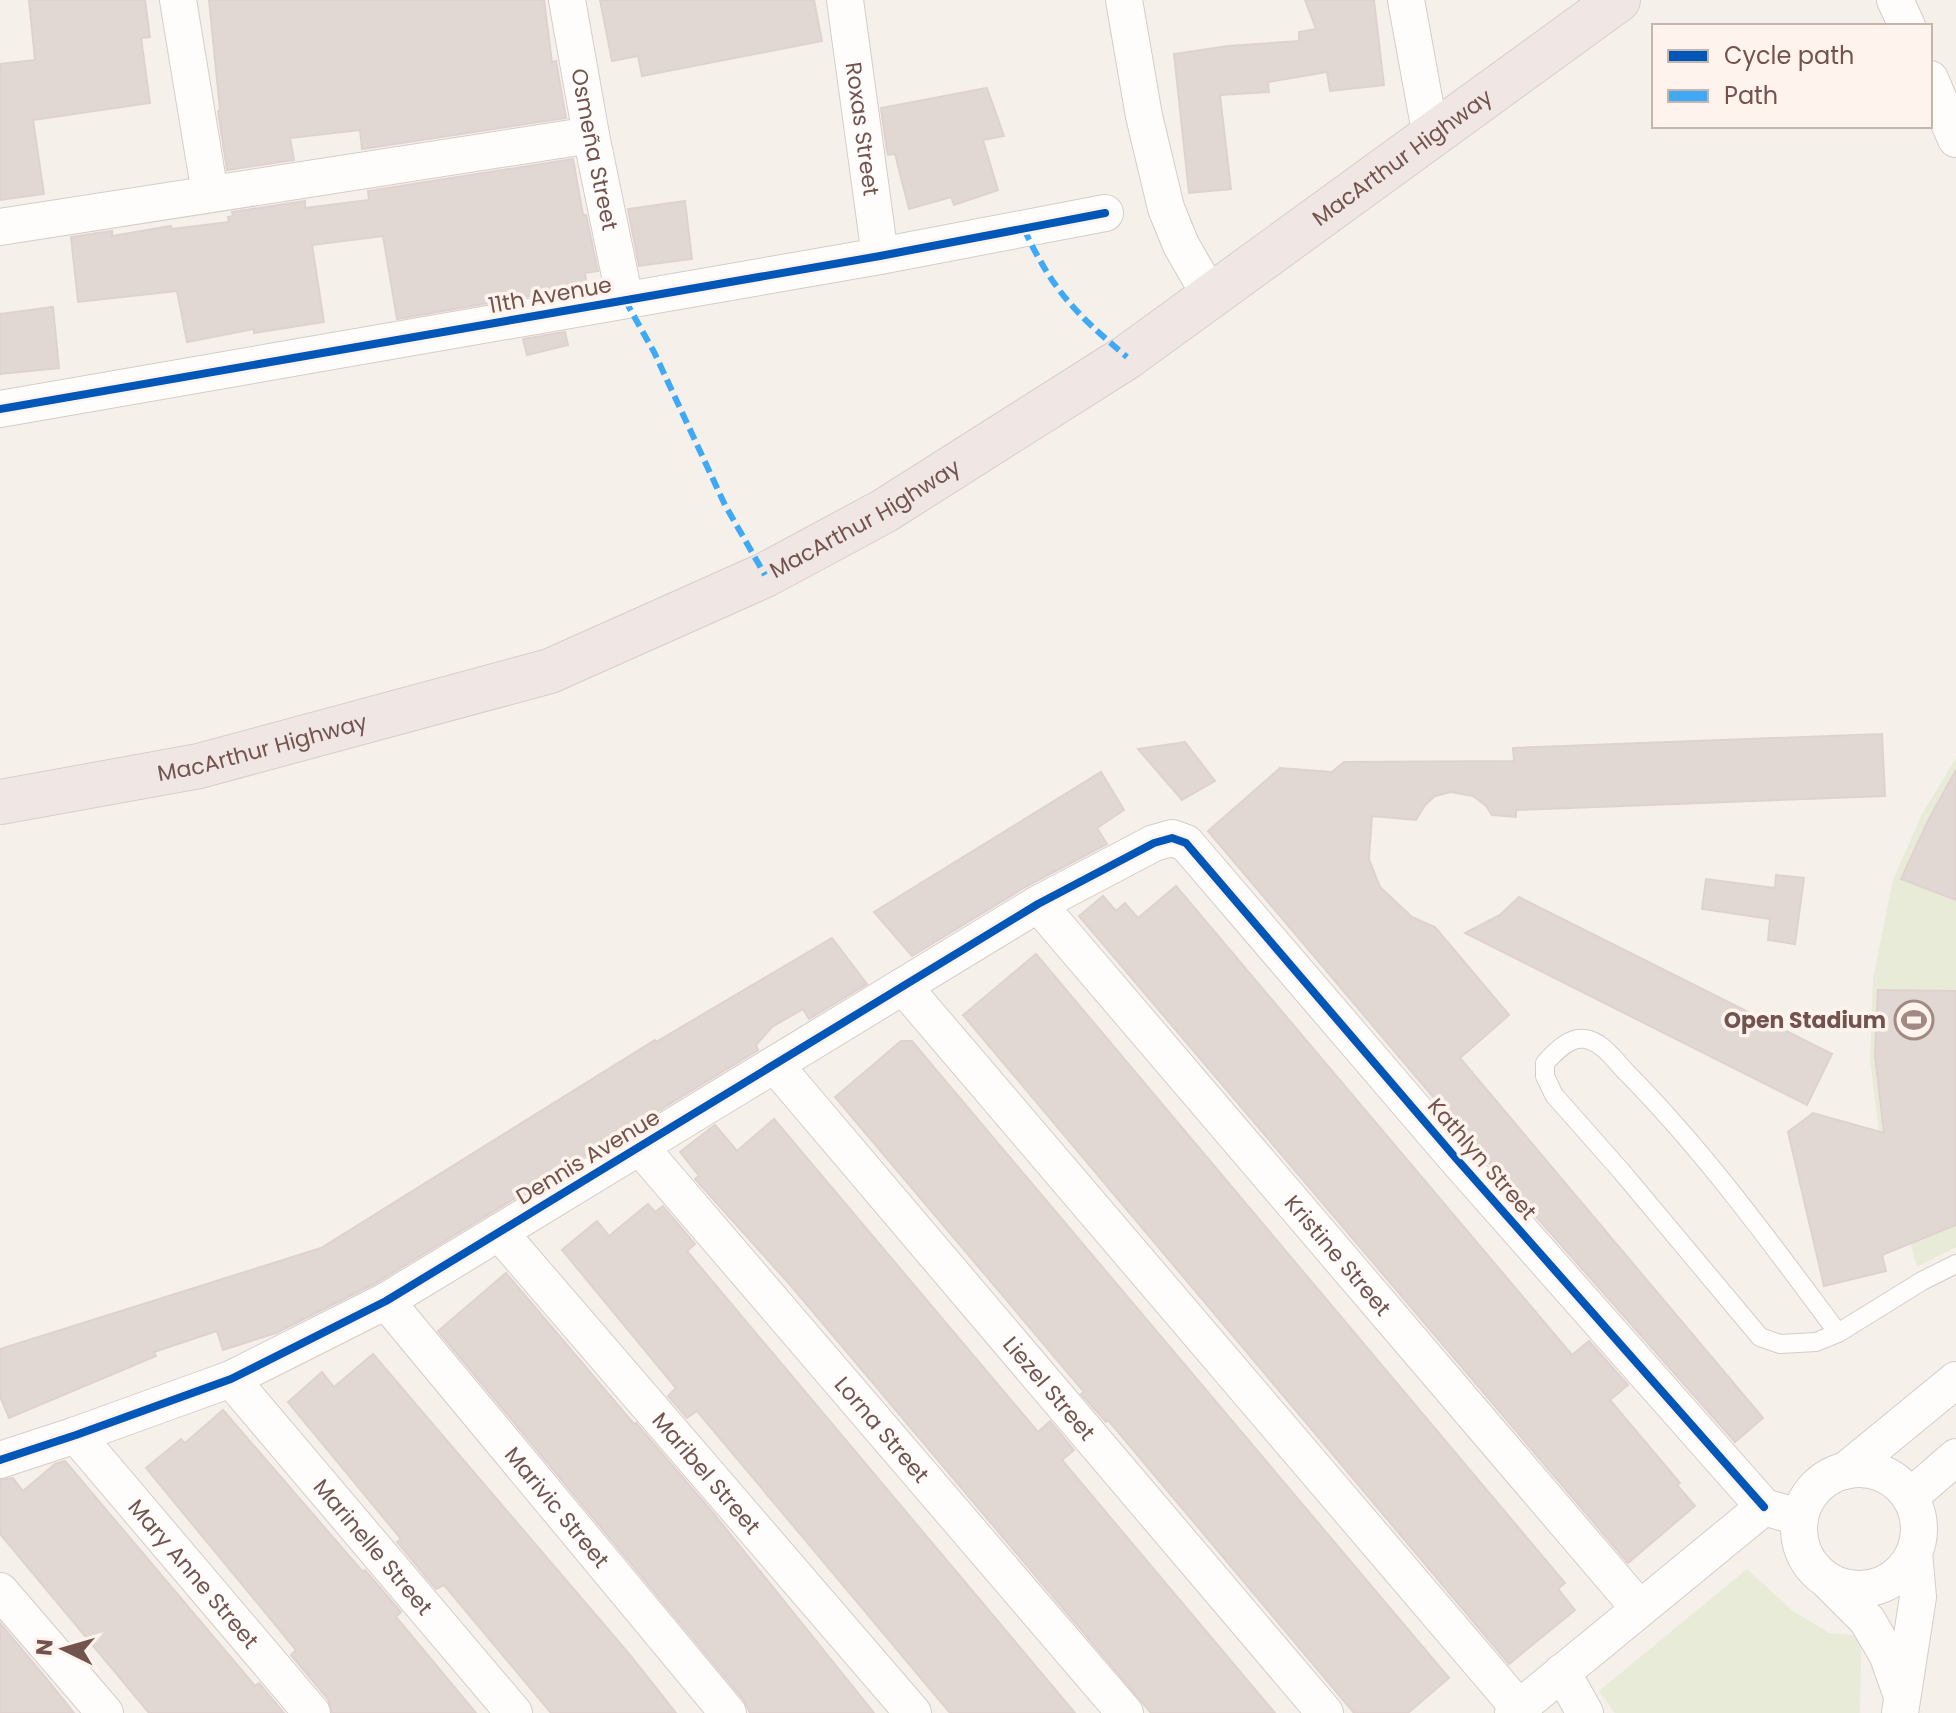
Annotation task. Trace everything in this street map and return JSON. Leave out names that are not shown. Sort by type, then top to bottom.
[{"type":"highway","name":"MacArthur Highway","points":[[0,802],[199,766],[550,671],[765,575],[884,511],[1101,374],[1618,0]]},
{"type":"street","points":[[178,0],[210,194]]},
{"type":"street","name":"Osmeña Street","points":[[567,0],[625,300]]},
{"type":"street","name":"Roxas Street","points":[[845,0],[880,256]]},
{"type":"street","points":[[1124,0],[1144,116],[1166,208],[1181,245],[1211,297]]},
{"type":"street","points":[[1406,0],[1431,137]]},
{"type":"street","points":[[1895,0],[1906,24]]},
{"type":"street","points":[[1932,84],[1956,139]]},
{"type":"street","points":[[0,227],[591,135]]},
{"type":"street","name":"11th Avenue","points":[[0,409],[880,256],[1105,213]]},
{"type":"street","name":"Dennis Avenue","points":[[0,1460],[231,1379],[386,1301],[1038,904],[1154,843],[1172,838]]},
{"type":"street","name":"Kathlyn Street","points":[[1172,838],[1186,843],[1454,1156],[1764,1507]]},
{"type":"street","name":"Kristine Street","points":[[1038,904],[1639,1608]]},
{"type":"street","points":[[903,986],[1516,1710],[1764,1507],[1801,1518]]},
{"type":"street","name":"Liezel Street","points":[[775,1065],[1325,1713]]},
{"type":"street","name":"Lorna Street","points":[[640,1147],[1125,1713]]},
{"type":"street","name":"Maribel Street","points":[[499,1232],[913,1713]]},
{"type":"street","name":"Marivic Street","points":[[386,1301],[728,1713]]},
{"type":"street","name":"Marinelle Street","points":[[231,1379],[514,1713]]},
{"type":"street","points":[[1845,1471],[1956,1380]]},
{"type":"street","name":"Mary Anne Street","points":[[76,1435],[312,1713]]},
{"type":"street","points":[[1910,1497],[1956,1457]]},
{"type":"street","points":[[1826,1579],[1859,1589],[1876,1587],[1905,1568],[1914,1553],[1919,1534],[1918,1515],[1910,1497],[1897,1482],[1882,1473],[1864,1469],[1845,1471],[1830,1477],[1816,1488],[1806,1502],[1800,1535],[1804,1552],[1813,1567],[1867,1620],[1887,1654],[1902,1705]]},
{"type":"street","points":[[1902,1705],[1918,1597],[1914,1553]]},
{"type":"street","points":[[0,1591],[105,1713]]},
{"type":"street","points":[[1562,1672],[1585,1713]]},
{"type":"lane","points":[[1838,1333],[1739,1200],[1656,1103],[1599,1044],[1584,1038],[1571,1041],[1555,1052],[1545,1063],[1545,1076],[1554,1095],[1760,1337],[1780,1344],[1816,1342],[1838,1333],[1922,1281],[1956,1264]]},
{"type":"green space","name":"Open Stadium","points":[[1956,758],[1956,1247],[1917,1267],[1879,1131],[1870,1061],[1873,979],[1893,880],[1922,814]]},
{"type":"green space","points":[[1747,1569],[1793,1611],[1829,1633],[1861,1636],[1860,1713],[1615,1713],[1599,1691]]},
{"type":"building","points":[[29,0],[145,0],[150,37],[141,38],[150,103],[33,120],[44,194],[0,200],[0,64],[35,60]]},
{"type":"building","points":[[209,0],[544,0],[552,62],[556,61],[566,118],[362,149],[360,130],[290,138],[294,160],[227,170],[218,111]]},
{"type":"building","points":[[600,0],[814,0],[822,41],[642,76],[638,56],[612,61]]},
{"type":"building","points":[[1305,0],[1374,0],[1384,85],[1330,91],[1327,72],[1268,82],[1269,92],[1220,95],[1231,189],[1189,193],[1174,54],[1299,41],[1299,32],[1316,29]]},
{"type":"building","points":[[987,88],[1004,136],[983,140],[998,190],[954,205],[951,197],[909,209],[895,154],[888,155],[887,152],[881,108]]},
{"type":"building","points":[[573,159],[583,215],[586,215],[598,271],[585,273],[587,286],[397,319],[383,236],[312,245],[324,322],[254,333],[254,329],[187,342],[177,291],[78,302],[71,237],[112,231],[112,236],[171,226],[172,229],[229,222],[232,212],[305,201],[305,208],[369,200],[368,191]]},
{"type":"building","points":[[685,201],[692,259],[639,266],[628,209]]},
{"type":"building","points":[[53,307],[59,368],[0,374],[0,314]]},
{"type":"building","points":[[565,332],[568,345],[527,355],[523,339]]},
{"type":"building","points":[[1882,734],[1885,796],[1516,810],[1516,817],[1492,815],[1473,796],[1451,792],[1435,796],[1416,820],[1372,816],[1369,859],[1380,887],[1412,917],[1435,927],[1509,1015],[1460,1058],[1763,1418],[1735,1442],[1494,1169],[1208,831],[1280,768],[1332,772],[1344,762],[1514,761],[1513,748]]},
{"type":"building","points":[[1185,742],[1215,781],[1182,800],[1138,749]]},
{"type":"building","points":[[1956,770],[1956,900],[1901,879]]},
{"type":"building","points":[[1101,772],[1124,810],[1097,828],[1107,844],[1027,886],[912,956],[874,912]]},
{"type":"building","points":[[1776,875],[1804,878],[1795,944],[1768,940],[1770,919],[1702,909],[1706,879],[1775,888]]},
{"type":"building","points":[[1176,886],[1572,1355],[1589,1341],[1628,1385],[1610,1400],[1680,1483],[1677,1485],[1695,1506],[1628,1563],[1079,916],[1103,896],[1116,911],[1125,903],[1138,918]]},
{"type":"building","points":[[1519,897],[1832,1054],[1807,1105],[1465,933],[1500,915]]},
{"type":"building","points":[[832,938],[867,984],[809,1019],[803,1009],[772,1027],[756,1045],[758,1050],[376,1283],[276,1333],[223,1350],[217,1331],[154,1352],[156,1356],[9,1418],[0,1396],[0,1349],[321,1248],[655,1040]]},
{"type":"building","points":[[1036,954],[1565,1583],[1558,1589],[1575,1610],[1509,1664],[963,1015]]},
{"type":"building","points":[[1878,990],[1956,991],[1956,1225],[1882,1255],[1886,1271],[1824,1286],[1788,1132],[1813,1113],[1884,1133],[1875,1055]]},
{"type":"building","points":[[901,1041],[912,1041],[1449,1678],[1408,1713],[1354,1713],[1108,1420],[1106,1422],[1081,1394],[1084,1392],[835,1097]]},
{"type":"building","points":[[774,1119],[1038,1432],[1050,1421],[1074,1450],[1062,1460],[1275,1713],[1151,1713],[792,1287],[695,1179],[699,1176],[680,1152],[715,1125],[737,1151]]},
{"type":"building","points":[[648,1204],[655,1212],[663,1206],[695,1244],[687,1251],[1075,1713],[950,1713],[697,1411],[687,1418],[668,1396],[676,1388],[562,1250],[597,1221],[609,1236]]},
{"type":"building","points":[[506,1273],[714,1514],[874,1713],[750,1713],[744,1700],[438,1331]]},
{"type":"building","points":[[373,1354],[676,1713],[551,1713],[444,1585],[436,1589],[397,1542],[401,1539],[288,1402],[322,1372],[334,1387]]},
{"type":"building","points":[[223,1410],[401,1612],[396,1617],[476,1713],[332,1713],[328,1699],[291,1655],[296,1650],[146,1468],[181,1439],[185,1443]]},
{"type":"building","points":[[65,1461],[255,1686],[259,1683],[284,1713],[149,1713],[0,1534],[0,1480],[13,1478],[23,1491],[55,1464]]},
{"type":"building","points":[[0,1623],[45,1677],[74,1713],[0,1713]]},
{"type":"marked path","points":[[1024,229],[1045,269],[1067,300],[1127,357]]},
{"type":"marked path","points":[[625,300],[654,352],[725,505],[765,575]]},
{"type":"cycle path","points":[[0,409],[880,256],[1105,213]]},
{"type":"cycle path","points":[[0,1460],[231,1379],[386,1301],[1038,904],[1154,843],[1172,838],[1186,843],[1454,1156],[1764,1507]]},
{"type":"place","name":"Open Stadium","points":[[1914,1020]]}]
